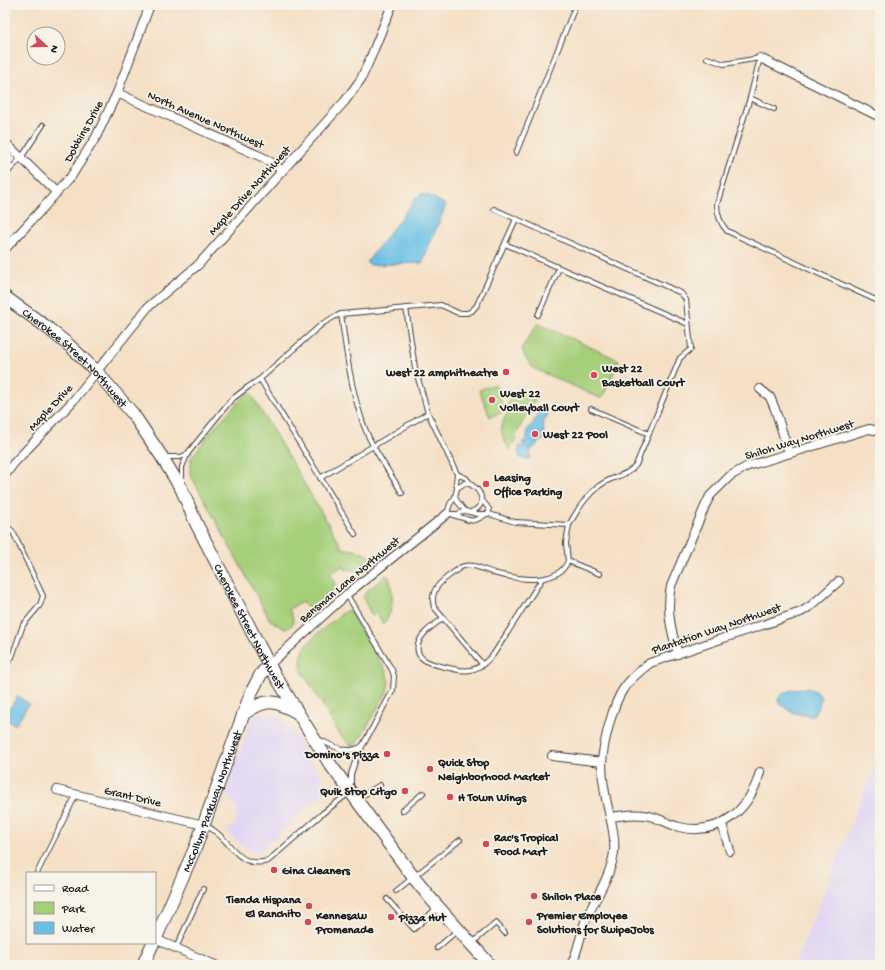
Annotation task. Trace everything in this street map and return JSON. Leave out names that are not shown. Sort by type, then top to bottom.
[{"type":"main road","name":"Cherokee Street Northwest","points":[[7,301],[70,346],[97,372],[134,414],[182,490],[196,523],[269,664],[330,764],[414,878],[490,965]]},
{"type":"main road","name":"McCollum Parkway Northwest","points":[[156,937],[183,878],[204,825],[255,684],[269,664]]},
{"type":"main road","points":[[243,714],[257,705],[269,702],[280,704],[298,713]]},
{"type":"main road","points":[[143,965],[153,944]]},
{"type":"street","name":"Dobbins Drive","points":[[5,248],[72,175],[96,137],[117,93],[150,5]]},
{"type":"street","name":"Maple Drive Northwest","points":[[97,372],[148,307],[198,265],[345,101],[361,79],[392,5]]},
{"type":"street","points":[[760,58],[880,117]]},
{"type":"street","name":"North Avenue Northwest","points":[[117,93],[262,157],[282,171]]},
{"type":"street","points":[[5,142],[57,193]]},
{"type":"street","points":[[5,236],[12,241]]},
{"type":"street","name":"Maple Drive","points":[[5,475],[14,463],[73,401],[97,372]]},
{"type":"street","points":[[760,389],[770,397],[776,409],[789,453]]},
{"type":"street","name":"Shiloh Way Northwest","points":[[678,654],[670,626],[668,599],[671,586],[706,504],[716,489],[730,476],[748,466],[869,429],[880,431]]},
{"type":"street","name":"Bensman Lane Northwest","points":[[269,664],[347,594],[449,514]]},
{"type":"street","name":"Plantation Way Northwest","points":[[571,964],[586,920],[609,873],[613,860],[615,842],[603,778],[602,762],[613,711],[617,699],[624,687],[638,672],[650,663],[801,612],[812,605],[839,581]]},
{"type":"street","points":[[552,756],[602,762]]},
{"type":"street","points":[[611,817],[638,814],[645,815],[677,827],[688,829],[698,829],[722,824],[736,814],[750,797],[757,784],[760,772]]},
{"type":"street","name":"Grant Drive","points":[[57,790],[204,825]]},
{"type":"street","points":[[722,824],[730,850]]},
{"type":"street","points":[[156,939],[215,965]]},
{"type":"lane","points":[[516,153],[575,7]]},
{"type":"lane","points":[[707,58],[724,64],[760,58],[750,98],[717,204],[717,214],[721,224],[727,231],[880,302]]},
{"type":"lane","points":[[750,98],[774,109]]},
{"type":"lane","points":[[5,175],[21,158],[43,125]]},
{"type":"lane","points":[[483,664],[434,607],[432,594],[436,586],[461,567],[470,565],[497,574],[530,579],[542,579],[559,574],[566,566],[568,561],[566,543],[569,525],[582,502],[608,480],[627,473],[636,465],[680,358],[691,349],[686,300],[681,293],[494,209]]},
{"type":"lane","points":[[182,490],[182,467],[188,453],[231,400],[260,379],[328,320],[341,314],[441,305],[458,312],[467,313],[472,311],[477,306],[516,218]]},
{"type":"lane","points":[[505,244],[688,324]]},
{"type":"lane","points":[[538,315],[559,268]]},
{"type":"lane","points":[[406,308],[415,368],[428,413],[457,474],[457,488],[455,497],[450,504],[449,514]]},
{"type":"lane","points":[[341,314],[352,383],[361,418],[373,446],[402,493]]},
{"type":"lane","points":[[260,379],[355,534]]},
{"type":"lane","points":[[592,409],[649,434]]},
{"type":"lane","points":[[320,478],[428,413]]},
{"type":"lane","points":[[162,457],[175,458],[188,453]]},
{"type":"lane","points":[[449,514],[471,522],[487,514],[489,509],[482,500],[481,495],[466,478],[457,474]]},
{"type":"lane","points":[[457,488],[465,483],[471,484]]},
{"type":"lane","points":[[455,497],[466,511]]},
{"type":"lane","points":[[471,512],[477,510],[482,500]]},
{"type":"lane","points":[[449,514],[466,511],[487,514],[515,522],[569,525]]},
{"type":"lane","points":[[5,524],[12,532],[43,596],[40,605],[23,625],[12,656],[5,666]]},
{"type":"lane","points":[[568,561],[600,574]]},
{"type":"lane","points":[[443,618],[422,636],[419,640],[417,650],[423,659],[428,663],[464,671],[471,670],[483,664],[493,655],[542,579]]},
{"type":"lane","points":[[347,594],[392,670],[394,676],[393,690],[362,746],[351,774],[354,796]]},
{"type":"lane","points":[[313,736],[345,750],[356,749],[362,746]]},
{"type":"lane","points":[[204,825],[213,830],[242,859],[254,863],[268,861],[323,813],[354,796],[380,785]]},
{"type":"lane","points":[[402,811],[423,793]]},
{"type":"lane","points":[[38,872],[76,795]]},
{"type":"lane","points":[[396,891],[460,840]]},
{"type":"lane","points":[[176,948],[203,889]]},
{"type":"lane","points":[[387,899],[414,929],[438,907]]},
{"type":"lane","points":[[471,944],[496,923],[505,933]]},
{"type":"lane","points":[[437,948],[458,930]]},
{"type":"shaded area","points":[[259,715],[273,715],[282,717],[329,788],[257,854],[246,850],[226,832],[236,823],[237,808],[229,798],[223,796],[252,718]]},
{"type":"shaded area","points":[[880,752],[880,965],[795,965],[801,949]]},
{"type":"green space","points":[[539,324],[619,360],[602,399],[533,368],[525,357],[522,348]]},
{"type":"green space","name":"West 22 Volleyball Court","points":[[495,384],[505,411],[490,417],[479,390]]},
{"type":"green space","points":[[521,390],[531,393],[535,401],[528,407],[516,439],[510,450],[502,435],[502,426],[509,411],[508,404],[510,398],[512,395]]},
{"type":"green space","points":[[250,392],[343,549],[359,551],[374,559],[359,569],[346,570],[343,566],[330,573],[335,584],[333,590],[310,609],[302,602],[289,609],[293,618],[293,623],[289,628],[285,629],[270,620],[190,474],[192,461],[190,460],[225,416]]},
{"type":"green space","points":[[386,575],[388,576],[390,582],[392,601],[390,613],[383,624],[377,613],[372,616],[363,598],[366,592]]},
{"type":"green space","points":[[348,610],[386,671],[389,682],[387,692],[355,745],[350,745],[341,736],[302,671],[301,664],[303,653],[307,644]]},
{"type":"water","points":[[422,194],[428,195],[446,205],[422,263],[369,265],[367,262],[418,196]]},
{"type":"water","name":"West 22 Pool","points":[[540,409],[546,411],[548,414],[543,423],[545,438],[541,440],[533,449],[531,448],[530,458],[523,459],[519,456],[519,447],[523,447],[524,444],[522,443],[523,441],[525,442],[528,430],[533,424],[534,420],[536,420],[537,411]]},
{"type":"water","points":[[804,688],[812,689],[820,695],[821,698],[818,708],[812,716],[803,715],[788,710],[780,704],[778,700],[782,694]]},
{"type":"water","points":[[18,696],[29,704],[15,725],[5,718],[5,715]]},
{"type":"place","name":"west 22 amphitheatre","points":[[506,372]]},
{"type":"place","name":"West 22 Basketball Court","points":[[594,375]]},
{"type":"place","name":"West 22 Volleyball Court","points":[[492,400]]},
{"type":"place","name":"West 22 Pool","points":[[535,434]]},
{"type":"place","name":"Leasing Office Parking","points":[[486,484]]},
{"type":"place","name":"Domino's Pizza","points":[[387,754]]},
{"type":"place","name":"Quick Stop Neighborhood Market","points":[[430,769]]},
{"type":"place","name":"Quik Stop Citgo","points":[[405,791]]},
{"type":"place","name":"H Town Wings","points":[[450,797]]},
{"type":"place","name":"Rac's Tropical Food Mart","points":[[486,844]]},
{"type":"place","name":"Gina Cleaners","points":[[274,870]]},
{"type":"place","name":"Shiloh Place","points":[[534,896]]},
{"type":"place","name":"Tienda Hispana El Ranchito","points":[[309,906]]},
{"type":"place","name":"Pizza Hut","points":[[391,917]]},
{"type":"place","name":"Kennesaw Promenade","points":[[308,922]]},
{"type":"place","name":"Premier Employee Solutions for SwipeJobs","points":[[529,922]]}]
